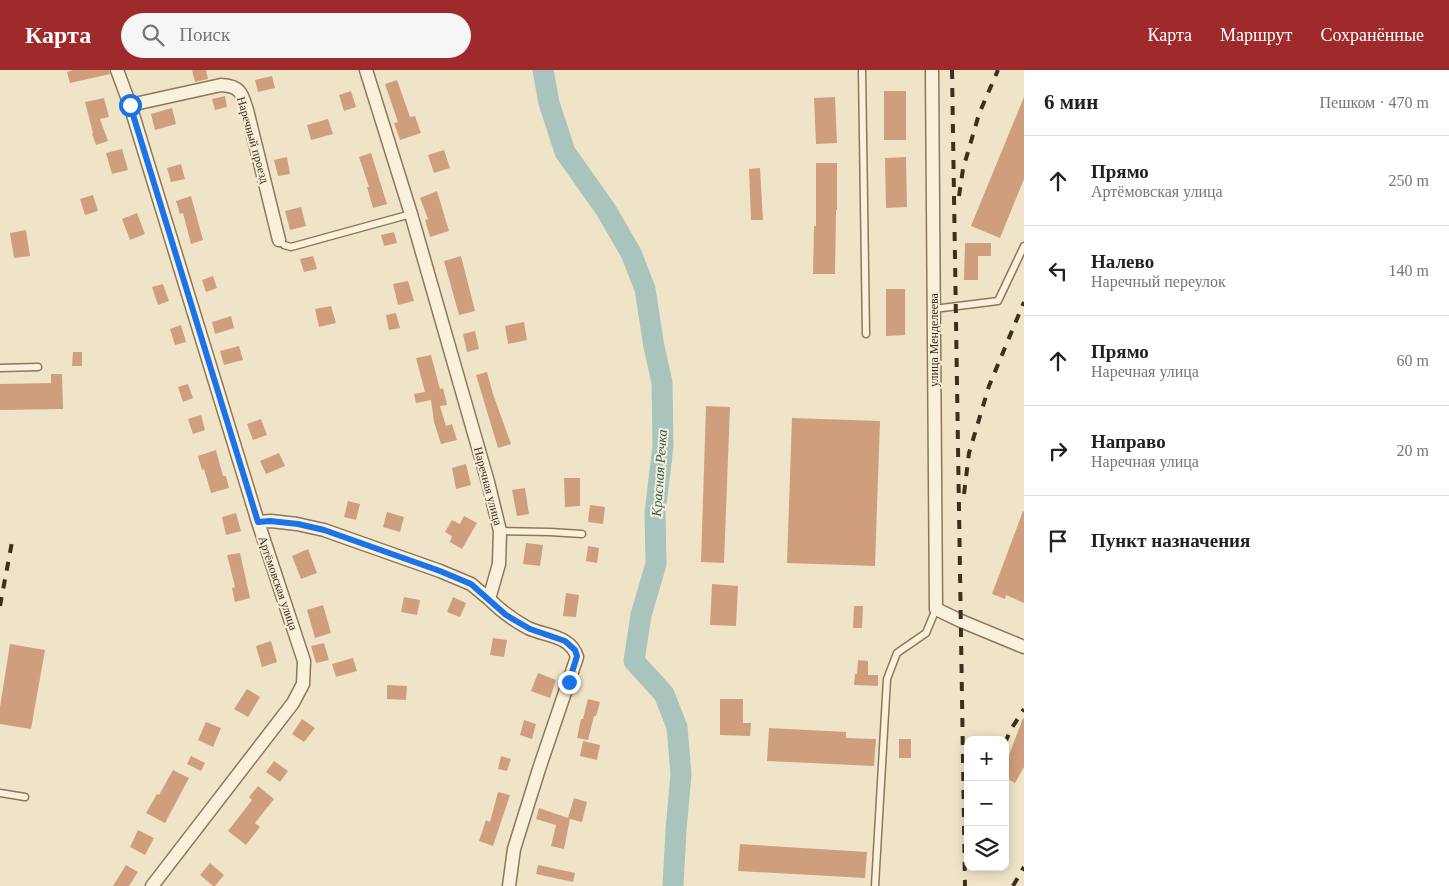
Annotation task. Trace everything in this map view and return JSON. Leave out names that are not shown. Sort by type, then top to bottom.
[{"type":"street","name":"Артёмовская улица","points":[[117,70],[130,105],[258,522],[304,661],[305,674],[303,684],[293,702],[152,886]]},
{"type":"street","name":"Наречная улица","points":[[366,70],[411,214],[488,482],[500,531],[499,564],[489,599]]},
{"type":"street","name":"улица Менделеева","points":[[932,70],[936,610]]},
{"type":"street","name":"Наречный проезд","points":[[130,105],[222,85],[231,86],[239,90],[247,110],[279,240]]},
{"type":"street","points":[[258,522],[270,521],[298,524],[324,530],[440,571],[471,584],[506,615],[530,629],[565,641],[575,650],[577,656],[514,849],[510,886]]},
{"type":"street","points":[[936,610],[1024,647]]},
{"type":"lane","points":[[862,70],[866,334]]},
{"type":"lane","points":[[279,240],[284,245],[291,247],[411,214]]},
{"type":"lane","points":[[934,309],[998,301],[1024,246]]},
{"type":"lane","points":[[0,368],[38,367]]},
{"type":"lane","points":[[500,531],[542,531],[582,534]]},
{"type":"lane","points":[[875,886],[887,679],[897,654],[926,633],[936,610]]},
{"type":"lane","points":[[0,793],[24,797]]},
{"type":"building","points":[[73,70],[109,70],[110,74],[70,83],[67,72]]},
{"type":"building","points":[[192,70],[206,70],[208,79],[195,82]]},
{"type":"building","points":[[272,76],[275,88],[258,92],[255,80]]},
{"type":"building","points":[[397,80],[410,117],[415,116],[421,133],[400,140],[394,123],[398,122],[385,84]]},
{"type":"building","points":[[351,91],[356,107],[344,111],[339,95]]},
{"type":"building","points":[[884,91],[906,91],[906,140],[884,140]]},
{"type":"building","points":[[225,96],[227,107],[215,110],[212,99]]},
{"type":"building","points":[[835,97],[837,143],[816,144],[814,98]]},
{"type":"building","points":[[1024,97],[1024,179],[1000,238],[971,226]]},
{"type":"building","points":[[104,98],[109,117],[100,119],[108,141],[96,145],[85,102]]},
{"type":"building","points":[[172,108],[176,124],[155,130],[151,114]]},
{"type":"building","points":[[328,119],[333,134],[311,140],[307,125]]},
{"type":"building","points":[[122,149],[128,170],[112,174],[106,153]]},
{"type":"building","points":[[444,150],[450,168],[434,173],[428,155]]},
{"type":"building","points":[[371,153],[387,204],[373,208],[367,187],[369,187],[359,157]]},
{"type":"building","points":[[287,157],[290,174],[278,176],[274,160]]},
{"type":"building","points":[[906,157],[907,207],[886,208],[885,158]]},
{"type":"building","points":[[816,163],[837,163],[835,274],[813,274],[814,226],[816,226]]},
{"type":"building","points":[[181,164],[185,179],[171,182],[167,168]]},
{"type":"building","points":[[760,168],[763,220],[751,220],[749,169]]},
{"type":"building","points":[[437,191],[449,231],[430,237],[425,220],[428,219],[420,198]]},
{"type":"building","points":[[93,195],[98,211],[85,215],[80,199]]},
{"type":"building","points":[[191,196],[203,240],[191,244],[183,213],[180,214],[176,201]]},
{"type":"building","points":[[301,207],[306,226],[290,230],[285,211]]},
{"type":"building","points":[[137,213],[145,234],[130,240],[122,219]]},
{"type":"building","points":[[26,230],[30,256],[14,258],[10,233]]},
{"type":"building","points":[[394,232],[397,243],[384,246],[381,235]]},
{"type":"building","points":[[965,243],[991,243],[991,256],[978,256],[978,280],[964,280]]},
{"type":"building","points":[[313,256],[317,269],[304,272],[300,259]]},
{"type":"building","points":[[461,256],[475,311],[459,315],[444,261]]},
{"type":"building","points":[[213,276],[217,288],[206,292],[202,280]]},
{"type":"building","points":[[408,281],[414,301],[398,305],[393,284]]},
{"type":"building","points":[[163,284],[169,301],[158,305],[152,287]]},
{"type":"building","points":[[886,289],[905,289],[905,335],[886,336]]},
{"type":"building","points":[[331,306],[336,323],[319,327],[315,309]]},
{"type":"building","points":[[396,313],[400,328],[389,330],[386,315]]},
{"type":"building","points":[[231,316],[234,328],[215,334],[212,322]]},
{"type":"building","points":[[524,322],[527,340],[508,344],[505,326]]},
{"type":"building","points":[[181,325],[186,342],[175,345],[170,329]]},
{"type":"building","points":[[475,331],[479,349],[467,352],[463,334]]},
{"type":"building","points":[[239,346],[243,360],[224,365],[220,351]]},
{"type":"building","points":[[73,352],[82,352],[82,366],[72,366]]},
{"type":"building","points":[[431,355],[440,389],[443,388],[447,405],[440,406],[446,426],[452,424],[457,440],[441,444],[434,422],[431,400],[416,403],[414,394],[425,392],[416,358]]},
{"type":"building","points":[[487,372],[511,444],[498,448],[476,375]]},
{"type":"building","points":[[51,374],[62,374],[63,409],[0,410],[0,384],[51,383]]},
{"type":"building","points":[[188,384],[193,398],[183,402],[178,387]]},
{"type":"building","points":[[706,406],[730,407],[724,563],[701,562]]},
{"type":"building","points":[[201,415],[205,430],[193,434],[188,419]]},
{"type":"building","points":[[792,418],[880,421],[875,566],[787,563]]},
{"type":"building","points":[[261,419],[267,435],[253,440],[247,424]]},
{"type":"building","points":[[216,450],[223,476],[226,476],[229,488],[211,493],[198,456]]},
{"type":"building","points":[[279,453],[285,466],[266,474],[260,461]]},
{"type":"building","points":[[466,464],[471,485],[456,489],[452,468]]},
{"type":"building","points":[[564,478],[580,478],[580,506],[565,507]]},
{"type":"building","points":[[525,488],[529,514],[517,516],[512,490]]},
{"type":"building","points":[[348,501],[360,504],[356,520],[344,517]]},
{"type":"building","points":[[590,505],[605,507],[603,524],[588,522]]},
{"type":"building","points":[[1023,511],[1024,603],[1006,595],[1005,599],[992,594]]},
{"type":"building","points":[[387,512],[404,517],[400,532],[383,527]]},
{"type":"building","points":[[236,513],[241,531],[226,535],[222,517]]},
{"type":"building","points":[[464,516],[477,523],[462,549],[450,542],[452,536],[445,532],[452,520],[460,524]]},
{"type":"building","points":[[526,543],[543,545],[540,566],[523,564]]},
{"type":"building","points":[[588,546],[599,548],[597,563],[586,561]]},
{"type":"building","points":[[308,549],[317,573],[301,579],[292,556]]},
{"type":"building","points":[[240,553],[250,598],[235,602],[232,588],[235,587],[227,555]]},
{"type":"building","points":[[712,584],[738,586],[736,626],[710,625]]},
{"type":"building","points":[[566,593],[579,595],[576,617],[563,616]]},
{"type":"building","points":[[404,597],[420,600],[417,615],[401,612]]},
{"type":"building","points":[[453,597],[466,603],[460,617],[447,612]]},
{"type":"building","points":[[323,605],[331,633],[315,638],[307,610]]},
{"type":"building","points":[[854,606],[863,606],[862,628],[853,628]]},
{"type":"building","points":[[493,638],[507,640],[504,657],[490,655]]},
{"type":"building","points":[[271,641],[277,662],[262,667],[256,646]]},
{"type":"building","points":[[324,643],[329,660],[316,663],[311,646]]},
{"type":"building","points":[[10,644],[45,650],[31,729],[0,724],[0,707]]},
{"type":"building","points":[[353,658],[357,671],[336,677],[332,664]]},
{"type":"building","points":[[858,660],[868,661],[868,675],[878,675],[878,686],[854,685]]},
{"type":"building","points":[[538,673],[556,680],[550,698],[531,691]]},
{"type":"building","points":[[387,685],[407,686],[406,700],[387,699]]},
{"type":"building","points":[[247,689],[260,697],[248,717],[234,709]]},
{"type":"building","points":[[588,699],[600,702],[596,716],[594,716],[588,740],[577,738]]},
{"type":"building","points":[[720,699],[743,699],[743,723],[751,723],[750,736],[720,735]]},
{"type":"building","points":[[1023,718],[1024,767],[1015,783],[1009,779],[1009,755]]},
{"type":"building","points":[[302,719],[315,728],[304,742],[292,734]]},
{"type":"building","points":[[524,720],[536,724],[532,739],[520,735]]},
{"type":"building","points":[[206,722],[221,728],[213,747],[198,740]]},
{"type":"building","points":[[769,728],[846,732],[846,738],[876,739],[874,766],[767,761]]},
{"type":"building","points":[[899,739],[911,739],[911,758],[899,758]]},
{"type":"building","points":[[583,741],[600,745],[597,760],[580,756]]},
{"type":"building","points":[[191,756],[205,763],[201,771],[187,764]]},
{"type":"building","points":[[501,756],[511,759],[507,771],[498,769]]},
{"type":"building","points":[[274,761],[288,771],[280,782],[266,772]]},
{"type":"building","points":[[173,770],[189,778],[165,823],[146,813]]},
{"type":"building","points":[[258,786],[274,799],[255,823],[260,827],[246,845],[228,831],[252,800],[249,797]]},
{"type":"building","points":[[498,792],[510,795],[493,846],[479,841],[486,820],[490,822]]},
{"type":"building","points":[[574,798],[587,802],[582,822],[570,819],[564,849],[551,846],[556,825],[536,819],[539,808],[568,818]]},
{"type":"building","points":[[138,830],[154,838],[145,855],[130,847]]},
{"type":"building","points":[[740,844],[867,852],[865,878],[738,871]]},
{"type":"building","points":[[210,863],[224,875],[215,886],[200,875]]},
{"type":"building","points":[[126,865],[138,872],[129,886],[113,886]]},
{"type":"building","points":[[538,865],[575,873],[573,882],[536,874]]},
{"type":"waterway","name":"Красная Речка","points":[[543,70],[549,103],[565,152],[606,210],[631,253],[645,289],[654,347],[662,382],[663,446],[655,513],[656,564],[641,615],[634,661],[664,694],[677,727],[681,774],[673,886]]},
{"type":"railway","points":[[952,70],[965,886]]},
{"type":"railway","points":[[959,196],[963,169],[979,114],[998,70]]},
{"type":"railway","points":[[964,494],[969,453],[989,386],[1024,302]]},
{"type":"railway","points":[[0,606],[12,542]]},
{"type":"railway","points":[[1008,736],[1024,709]]},
{"type":"railway","points":[[1013,886],[1024,867]]},
{"type":"route","points":[[130,105],[258,522],[270,521],[298,524],[324,530],[440,571],[471,584],[506,615],[530,629],[565,641],[575,650],[577,656],[569,682]]}]
